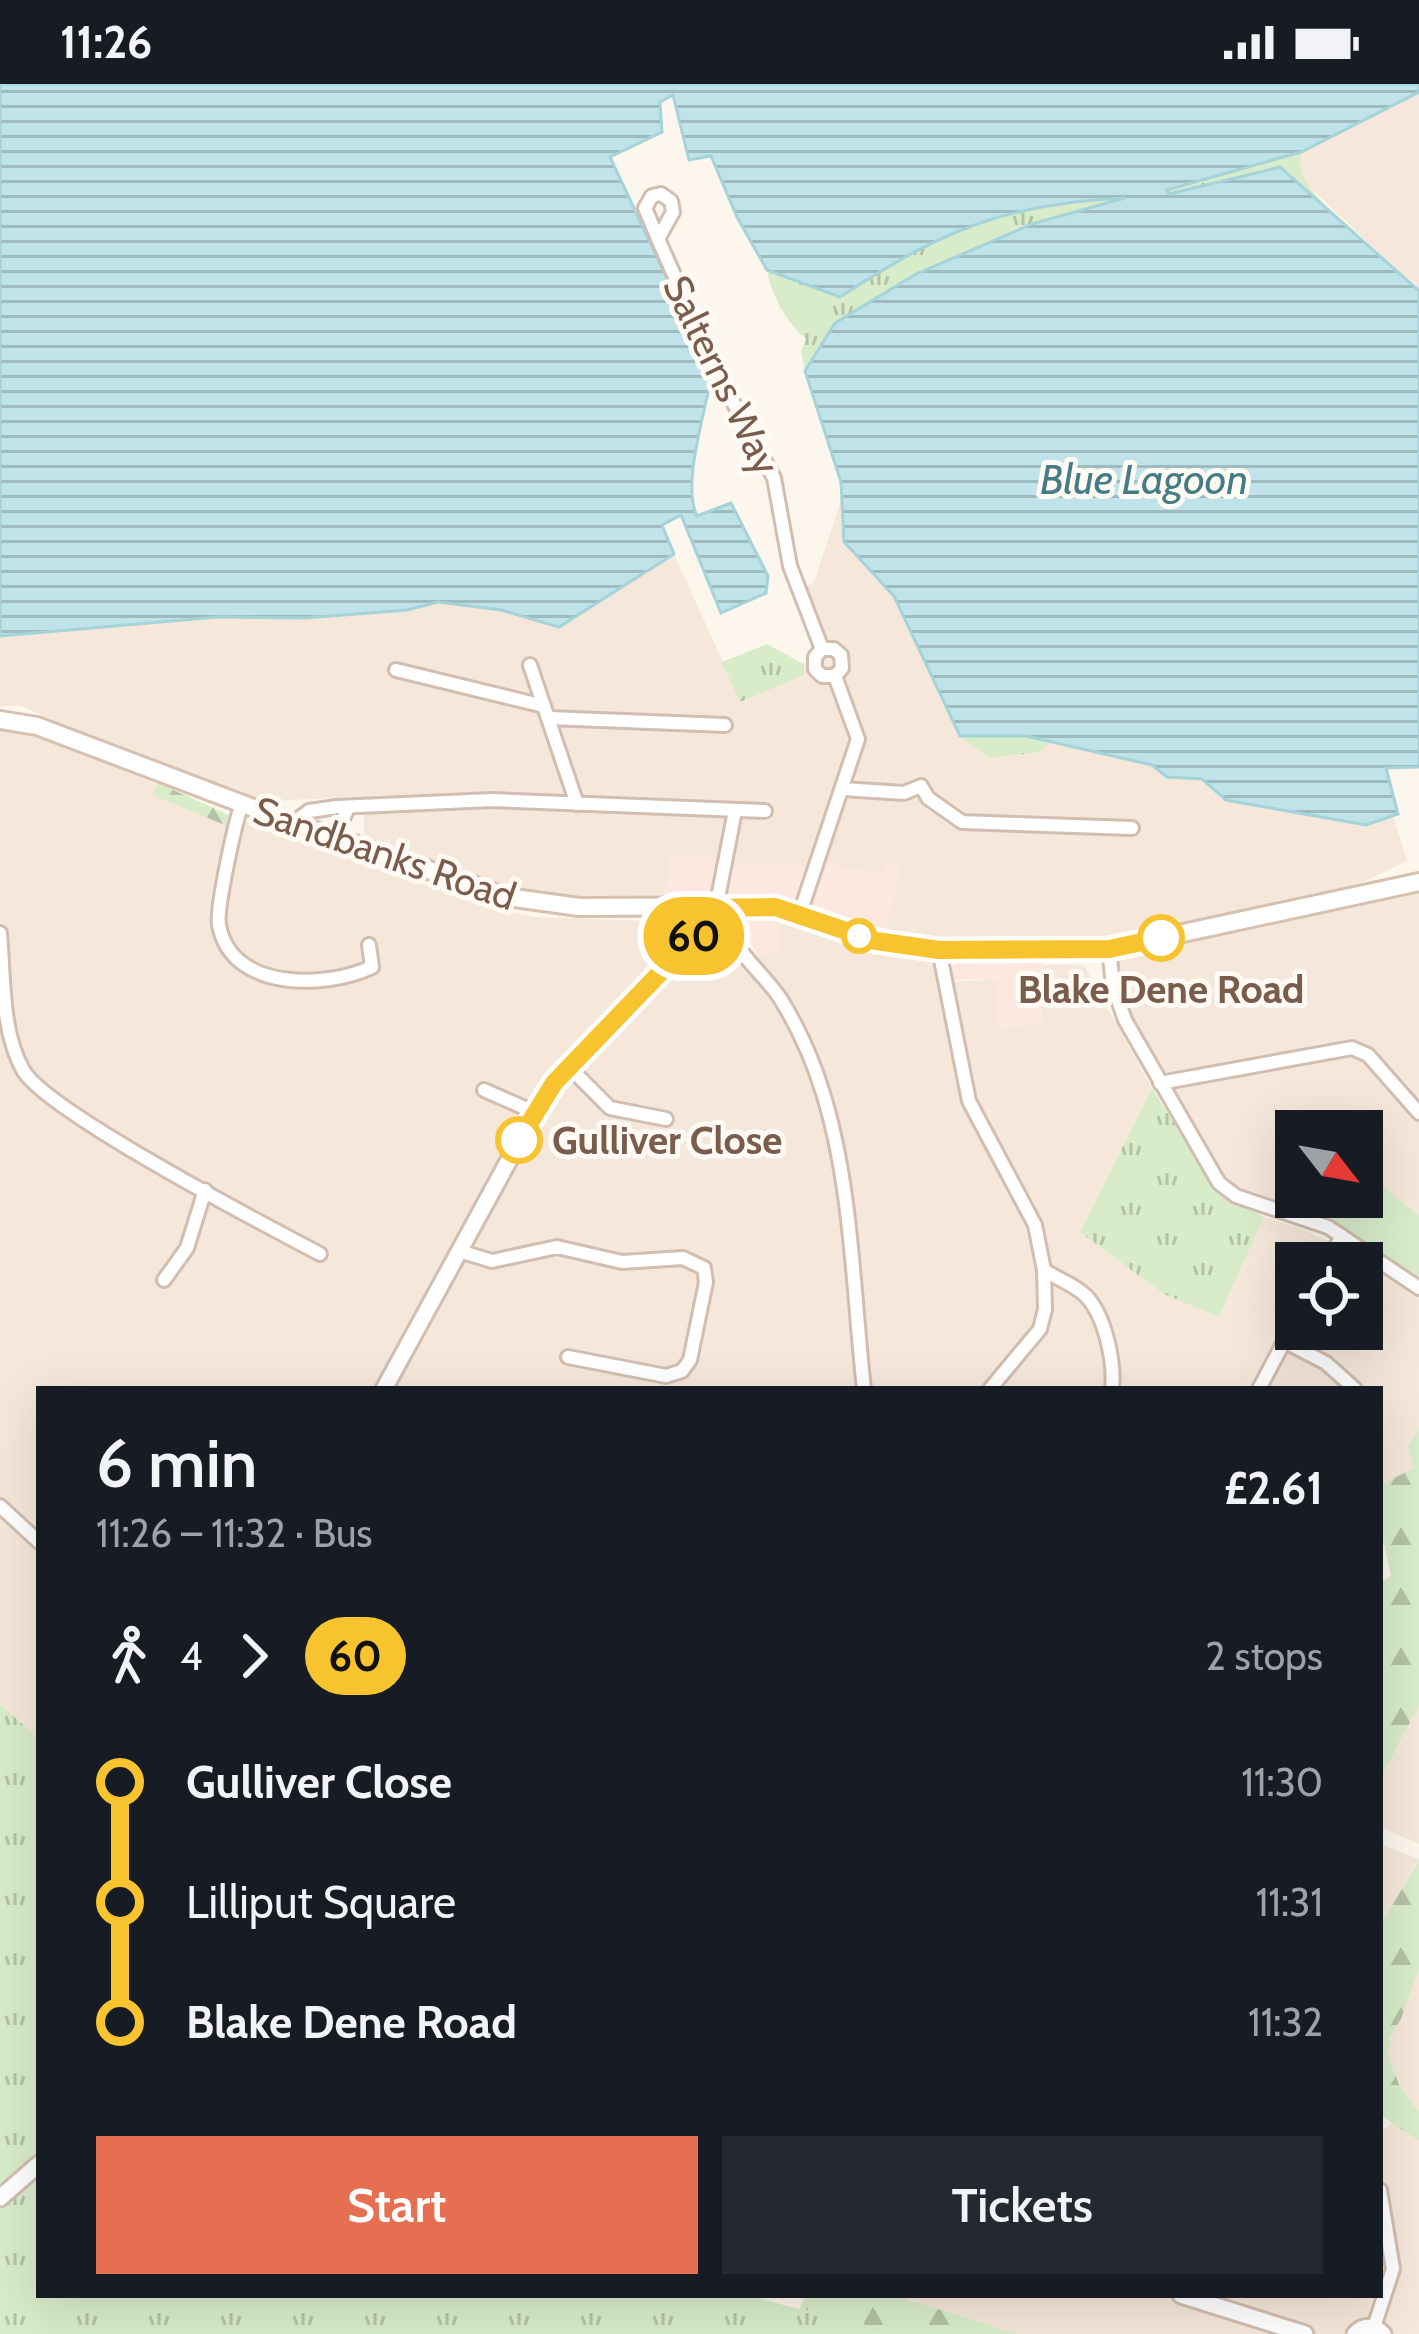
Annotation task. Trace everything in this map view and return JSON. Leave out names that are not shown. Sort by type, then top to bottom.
[{"type":"main road","name":"Sandbanks Road","points":[[0,720],[37,726],[334,838],[536,904],[766,906],[800,913],[876,941],[939,950],[1109,949],[1419,882]]},
{"type":"street","name":"Salterns Way","points":[[658,239],[719,376],[774,478],[790,566],[822,650]]},
{"type":"street","name":"Salterns Way","points":[[834,649],[841,655],[842,668],[835,676],[822,676],[815,669],[815,657],[822,650],[834,649]]},
{"type":"street","points":[[530,665],[577,804]]},
{"type":"street","points":[[396,670],[546,712],[725,724]]},
{"type":"street","name":"Salterns Way","points":[[800,913],[858,740],[835,676]]},
{"type":"street","points":[[843,789],[904,793],[920,786],[950,816],[976,824],[1132,828]]},
{"type":"street","points":[[293,823],[309,811],[491,800],[765,811]]},
{"type":"street","points":[[242,804],[218,916],[230,950],[261,972],[313,981],[372,967],[369,945]]},
{"type":"street","points":[[334,838],[348,808]]},
{"type":"street","points":[[385,1386],[534,1112],[569,1067],[687,945],[712,908],[736,811]]},
{"type":"street","points":[[712,908],[778,996],[822,1089],[839,1172],[864,1386]]},
{"type":"street","points":[[0,933],[4,1028],[22,1069],[44,1094],[320,1254]]},
{"type":"street","points":[[1109,949],[1118,1004],[1219,1183],[1236,1196],[1328,1227],[1419,1288]]},
{"type":"street","points":[[939,950],[969,1101],[1035,1226],[1044,1270],[1046,1309],[1040,1329],[992,1386]]},
{"type":"street","points":[[1160,1083],[1352,1048],[1368,1055],[1419,1113]]},
{"type":"street","points":[[569,1067],[610,1108],[666,1119]]},
{"type":"street","points":[[484,1090],[534,1112]]},
{"type":"street","points":[[164,1280],[187,1248],[206,1190]]},
{"type":"street","points":[[1338,1242],[1342,1236]]},
{"type":"street","points":[[459,1251],[492,1261],[557,1247],[611,1261],[683,1258],[704,1268],[706,1282],[690,1360],[682,1371],[666,1376],[568,1357]]},
{"type":"street","points":[[1044,1270],[1080,1291],[1094,1306],[1113,1364],[1112,1386]]},
{"type":"street","points":[[1261,1386],[1279,1350]]},
{"type":"street","points":[[1302,1350],[1352,1386]]},
{"type":"street","points":[[0,1506],[36,1539]]},
{"type":"street","points":[[0,2198],[36,2167]]},
{"type":"street","points":[[1354,2334],[1365,2327],[1378,2331],[1393,2269],[1383,2208]]},
{"type":"street","points":[[1191,2298],[1305,2334]]},
{"type":"shaded area","points":[[1419,92],[1419,291],[1302,180],[1298,166],[1301,152]]},
{"type":"shaded area","points":[[842,497],[845,542],[894,596],[960,736],[988,758],[1039,752],[1050,742],[1152,765],[1167,777],[1202,779],[1213,788],[1303,812],[1366,825],[1393,816],[1407,861],[1355,886],[1320,896],[1100,943],[928,942],[885,932],[900,866],[888,864],[885,875],[671,857],[664,898],[563,896],[522,890],[364,835],[364,797],[264,801],[71,730],[22,706],[0,706],[0,636],[218,617],[305,618],[407,610],[438,602],[501,610],[559,627],[674,554],[741,702],[803,669],[811,645],[794,592],[814,583]]},
{"type":"shaded area","points":[[16,731],[76,750],[231,816],[493,909],[535,917],[679,922],[684,928],[682,937],[533,1098],[376,1386],[36,1386],[36,1736],[0,1704],[0,732]]},
{"type":"shaded area","points":[[671,856],[734,859],[734,865],[808,867],[812,859],[884,875],[887,863],[901,866],[885,932],[811,904],[664,898]]},
{"type":"shaded area","points":[[1419,882],[1419,1216],[1383,1186],[1383,1110],[1275,1110],[1275,1200],[1254,1192],[1236,1196],[1219,1183],[1125,1020],[1109,949]]},
{"type":"shaded area","points":[[774,917],[819,928],[870,950],[932,961],[936,982],[999,980],[998,1028],[1041,1023],[1044,965],[1084,965],[1152,1088],[1080,1232],[1163,1293],[1219,1317],[1264,1217],[1330,1242],[1275,1242],[1275,1350],[1383,1350],[1383,1274],[1411,1293],[1419,1284],[1419,1427],[1408,1448],[1415,1468],[1383,1484],[1383,1386],[397,1386],[554,1099],[715,933],[745,967],[780,949]]},
{"type":"shaded area","points":[[774,917],[780,949],[758,957],[743,928],[751,918]]},
{"type":"shaded area","points":[[957,962],[1044,962],[1041,1023],[997,1028],[998,980],[953,980],[950,968]]},
{"type":"shaded area","points":[[1419,1705],[1419,1844],[1383,1828],[1383,1774]]},
{"type":"shaded area","points":[[1383,1845],[1419,1859],[1383,1921]]},
{"type":"shaded area","points":[[1419,1968],[1419,2112],[1400,2087],[1388,2056],[1390,2037]]},
{"type":"shaded area","points":[[1392,2123],[1419,2141],[1419,2334],[1019,2334],[905,2299],[1383,2298],[1383,2130]]},
{"type":"green space","points":[[1301,152],[1300,165],[1310,188],[1360,237],[1280,167],[1168,194],[1167,189]]},
{"type":"green space","points":[[1133,197],[1032,224],[916,274],[835,323],[805,371],[801,351],[806,339],[776,298],[767,270],[840,297],[913,250],[981,221],[1046,206]]},
{"type":"green space","points":[[767,644],[804,664],[804,675],[740,702],[722,662]]},
{"type":"green space","points":[[960,736],[1026,736],[1050,742],[1039,752],[989,758]]},
{"type":"green space","points":[[158,783],[231,816],[227,826],[153,795]]},
{"type":"green space","points":[[1152,1088],[1220,1196],[1264,1217],[1219,1317],[1164,1294],[1080,1232]]},
{"type":"green space","points":[[1383,1186],[1419,1216],[1419,1278],[1383,1254],[1383,1242],[1365,1242],[1333,1221],[1383,1218]]},
{"type":"green space","points":[[1419,1427],[1419,1705],[1383,1774],[1383,1580],[1391,1576],[1383,1543],[1383,1484],[1414,1468],[1408,1447]]},
{"type":"green space","points":[[0,1704],[36,1736],[36,2298],[757,2298],[853,2315],[876,2334],[0,2334]]},
{"type":"green space","points":[[1419,1860],[1419,1968],[1390,2037],[1388,2056],[1400,2087],[1419,2112],[1419,2141],[1383,2117],[1383,1921]]},
{"type":"green space","points":[[804,2298],[905,2298],[1019,2334],[876,2334],[853,2315],[799,2309]]},
{"type":"water","name":"Blue Lagoon","points":[[0,84],[1419,84],[1419,92],[1301,152],[1167,190],[1169,194],[1280,167],[1419,291],[1419,767],[1386,768],[1398,814],[1366,825],[1226,800],[1202,779],[1167,777],[1152,765],[1026,736],[960,736],[894,596],[844,542],[841,482],[805,371],[835,323],[916,274],[1032,224],[1125,198],[1044,206],[975,225],[909,255],[840,297],[767,270],[711,156],[689,160],[673,95],[660,102],[662,132],[610,157],[714,379],[693,469],[697,516],[731,503],[768,576],[766,593],[721,613],[681,515],[662,525],[674,554],[559,627],[501,610],[438,602],[407,610],[305,618],[218,617],[0,636]]},
{"type":"bus line","name":"60","points":[[519,1140],[554,1083],[687,945],[696,933],[697,908],[775,907],[876,941],[939,950],[1109,949],[1161,938]]},
{"type":"place","name":"Blake Dene Road","points":[[1161,938]]},
{"type":"place","name":"Gulliver Close","points":[[519,1140]]}]
